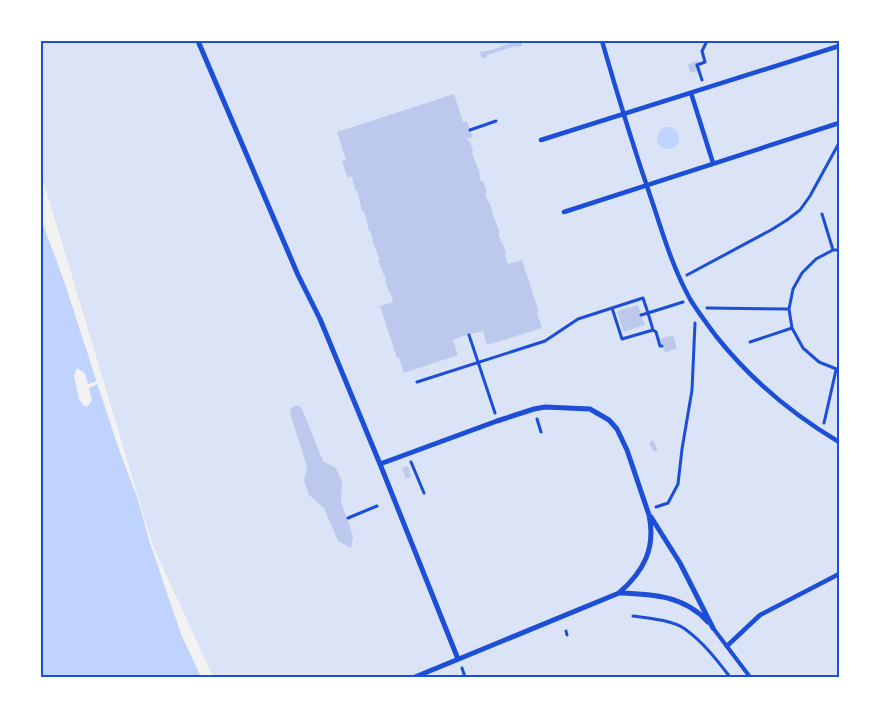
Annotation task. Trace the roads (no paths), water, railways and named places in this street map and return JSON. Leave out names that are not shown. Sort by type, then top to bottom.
[{"type":"street","points":[[198,41],[286,248],[320,319],[458,658]]},
{"type":"street","points":[[602,41],[646,185],[663,234],[690,299],[726,348],[750,375],[783,404],[839,442]]},
{"type":"street","points":[[541,140],[839,46]]},
{"type":"street","points":[[690,93],[713,163]]},
{"type":"street","points":[[564,212],[839,123]]},
{"type":"street","points":[[380,464],[534,409],[545,407],[590,409],[609,420],[617,429],[627,450],[650,515],[680,563],[713,628]]},
{"type":"street","points":[[415,677],[619,593],[632,582],[648,554],[651,535],[650,515]]},
{"type":"street","points":[[726,646],[760,615],[839,574]]},
{"type":"street","points":[[619,593],[655,596],[682,603],[700,614],[713,628]]},
{"type":"lane","points":[[713,628],[750,677]]},
{"type":"water","points":[[668,127],[678,134],[679,138],[672,148],[668,149],[658,142],[657,138],[664,128]]},
{"type":"water","points":[[41,219],[64,281],[118,447],[138,500],[149,540],[181,634],[201,677],[41,677]]}]
